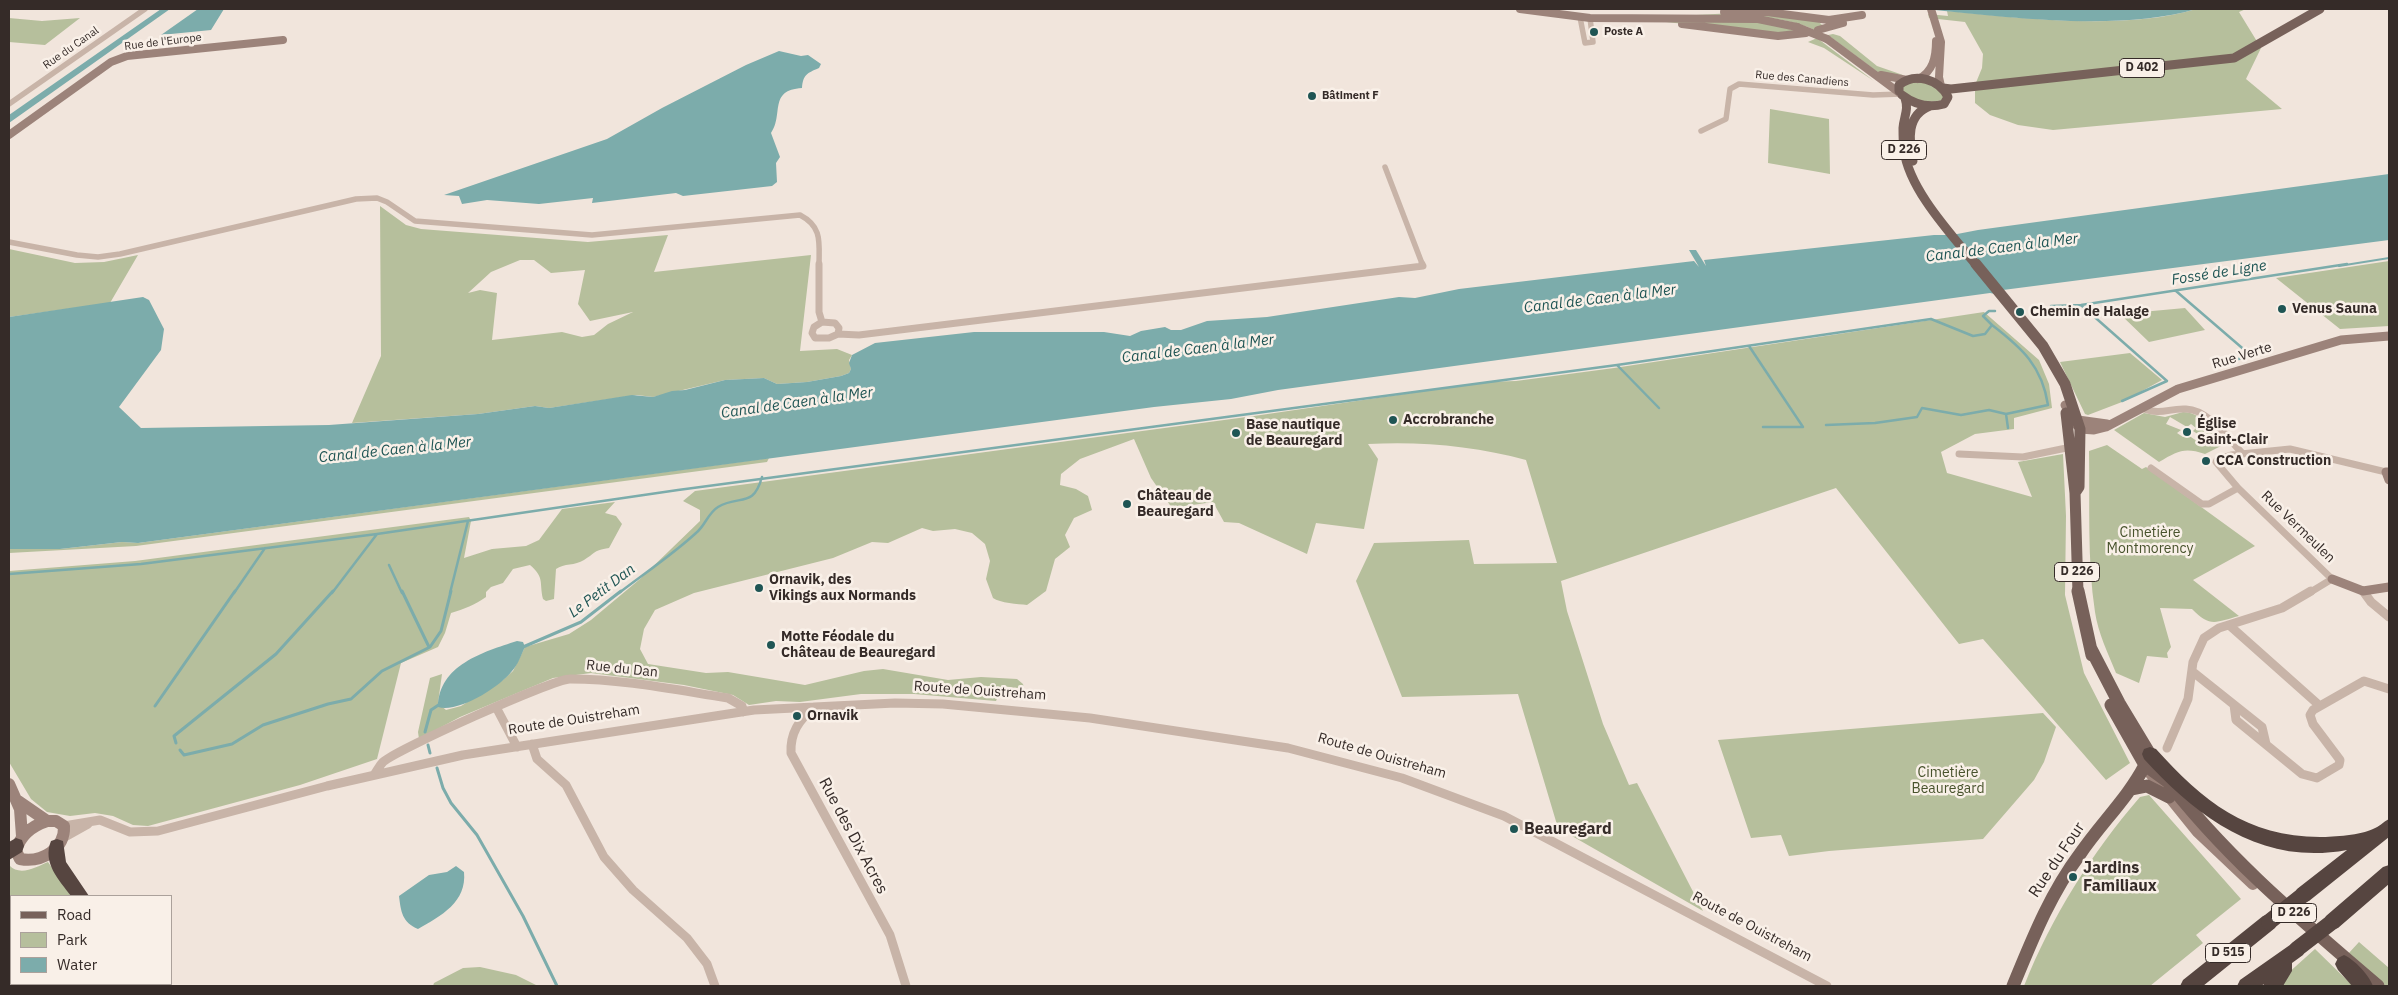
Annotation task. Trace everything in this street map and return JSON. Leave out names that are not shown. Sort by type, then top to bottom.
[{"type":"highway","points":[[2148,760],[2201,806],[2232,825],[2258,836],[2285,843],[2329,845],[2383,832]]},
{"type":"highway","name":"D 515","points":[[2189,986],[2383,832]]},
{"type":"highway","points":[[62,837],[58,865],[80,895]]},
{"type":"highway","name":"D 515","points":[[2246,986],[2290,955],[2389,874]]},
{"type":"highway","points":[[2272,986],[2283,971],[2290,955]]},
{"type":"highway","points":[[2344,964],[2364,986]]},
{"type":"main road","name":"D 402","points":[[1945,89],[2234,58],[2320,9]]},
{"type":"main road","points":[[1918,79],[1945,89],[1948,97],[1946,102],[1930,106],[1917,104],[1902,94],[1900,84],[1907,80],[1918,79]]},
{"type":"main road","name":"D 226","points":[[1902,94],[1908,107],[1903,126],[1905,158],[1911,175],[1952,235],[2030,330],[2056,366],[2065,384],[2076,424],[2079,486],[2075,493],[2078,587],[2083,620],[2091,649],[2148,760],[2213,836],[2238,862],[2378,986]]},
{"type":"main road","name":"D 226","points":[[1926,198],[1912,158],[1912,130],[1916,113],[1930,106]]},
{"type":"main road","name":"D 226","points":[[2012,309],[2014,315],[2047,363],[2066,409],[2076,424]]},
{"type":"main road","name":"Rue du Four","points":[[2013,986],[2052,896],[2084,848],[2132,789],[2148,760]]},
{"type":"main road","points":[[2132,789],[2147,784],[2169,797]]},
{"type":"street","name":"Rue du Canal","points":[[9,104],[145,9]]},
{"type":"street","points":[[1520,9],[1590,18],[1758,19],[1797,27],[1827,39],[1873,75],[1902,94]]},
{"type":"street","points":[[1930,9],[1942,46],[1942,61],[1938,75],[1945,89]]},
{"type":"street","points":[[1685,18],[1696,13],[1736,11],[1843,19],[1864,12]]},
{"type":"street","points":[[1821,30],[1864,12]]},
{"type":"street","points":[[1580,17],[1586,43],[1593,42],[1590,18]]},
{"type":"street","points":[[1812,18],[1824,24],[1821,30]]},
{"type":"street","points":[[1634,19],[1778,36],[1806,33]]},
{"type":"street","points":[[1918,79],[1927,75],[1930,70],[1936,51],[1937,28]]},
{"type":"street","name":"Rue de l'Europe","points":[[9,135],[111,62],[128,56],[283,40]]},
{"type":"street","points":[[1865,68],[1885,77],[1907,80]]},
{"type":"street","name":"Rue des Canadiens","points":[[1701,131],[1726,119],[1730,90],[1740,84],[1873,95],[1902,94]]},
{"type":"street","points":[[838,334],[839,328],[835,323],[822,322],[814,327],[812,333],[815,338],[829,338],[838,334],[859,335],[1423,266],[1384,167]]},
{"type":"street","points":[[9,242],[77,255],[106,256],[356,199],[376,198],[387,202],[416,221],[592,235],[800,216],[808,219],[819,233],[819,312],[822,322]]},
{"type":"street","name":"Rue Verte","points":[[2076,424],[2101,429],[2178,389],[2332,343],[2358,337],[2389,336]]},
{"type":"street","points":[[2141,408],[2160,414],[2187,408],[2199,411],[2243,454],[2290,449],[2301,450],[2388,475]]},
{"type":"street","points":[[1959,454],[2023,457],[2076,448]]},
{"type":"street","name":"Rue Vermeulen","points":[[2243,454],[2222,458],[2216,462],[2238,488],[2332,579],[2363,591],[2371,602],[2389,617]]},
{"type":"street","points":[[2151,468],[2202,504],[2209,504],[2238,488]]},
{"type":"street","points":[[2167,748],[2188,699],[2193,662],[2204,638],[2219,628],[2282,608],[2332,579]]},
{"type":"street","points":[[2363,591],[2389,587]]},
{"type":"street","points":[[2229,625],[2320,706]]},
{"type":"street","points":[[2192,672],[2234,705],[2236,720],[2302,774],[2317,778],[2339,765],[2340,760],[2313,724],[2310,716],[2313,710],[2364,681],[2389,689]]},
{"type":"street","name":"Rue du Dan","points":[[374,775],[383,762],[391,758],[540,688],[567,679],[620,682],[728,698],[742,706],[743,712]]},
{"type":"street","name":"Route de Ouistreham","points":[[62,837],[91,822],[100,820],[130,832],[158,831],[374,775],[463,755],[743,712],[895,703],[943,704],[1090,718],[1288,748],[1402,778],[1504,816],[1827,986]]},
{"type":"street","name":"Rue des Dix Acres","points":[[814,707],[803,716],[794,729],[790,741],[791,753],[890,935],[906,986]]},
{"type":"street","points":[[496,708],[517,747]]},
{"type":"street","points":[[532,744],[537,760],[566,785],[604,856],[633,890],[688,938],[707,964],[715,986]]},
{"type":"street","name":"D 226","points":[[2148,760],[2169,797],[2220,854],[2368,986]]},
{"type":"street","points":[[9,784],[18,801],[23,820],[16,845],[16,854],[20,859],[30,861],[46,856],[62,837],[59,822],[47,821],[33,827],[16,845]]},
{"type":"street","points":[[18,801],[47,821]]},
{"type":"green space","points":[[2196,9],[2246,9],[2239,12],[2261,48],[2246,79],[2282,109],[2053,130],[2018,125],[1990,115],[1975,103],[1975,85],[1982,68],[1983,54],[1965,22],[1929,18],[1928,14],[1948,16],[1947,11],[2040,19],[2105,21],[2137,20],[2168,16]]},
{"type":"green space","points":[[1753,12],[1819,22],[1823,26],[1815,30],[1786,21],[1756,16],[1696,15]]},
{"type":"green space","points":[[9,18],[42,21],[80,18],[45,45],[9,42]]},
{"type":"green space","points":[[1753,21],[1799,31],[1776,34],[1666,22]]},
{"type":"green space","points":[[1828,35],[1840,36],[1877,66],[1903,75],[1879,73]]},
{"type":"green space","points":[[1817,38],[1874,81],[1824,48],[1808,42]]},
{"type":"green space","points":[[1924,81],[1942,91],[1944,100],[1923,103],[1903,92],[1902,87],[1906,83]]},
{"type":"green space","points":[[1770,109],[1829,119],[1830,174],[1768,163]]},
{"type":"green space","points":[[380,206],[406,225],[421,229],[588,242],[668,235],[654,272],[811,255],[800,351],[837,349],[852,355],[849,360],[851,369],[849,373],[807,382],[777,384],[764,378],[725,380],[653,397],[637,395],[549,408],[535,406],[478,414],[352,423],[381,356]],"holes":[[[520,260],[534,260],[551,273],[585,270],[578,304],[590,321],[633,312],[608,324],[594,335],[582,337],[562,332],[492,340],[497,293],[480,290],[468,293],[491,272]]]},
{"type":"green space","points":[[9,249],[75,263],[104,262],[138,255],[110,303],[9,317]]},
{"type":"green space","points":[[2389,261],[2389,326],[2340,329],[2276,278]]},
{"type":"green space","points":[[2185,308],[2205,330],[2149,342],[2120,314]]},
{"type":"green space","points":[[1984,312],[2039,360],[2049,384],[2052,408],[2014,418],[2014,429],[1975,434],[1941,452],[1947,473],[2032,497],[2018,462],[2063,454],[2066,516],[2065,595],[2084,673],[2130,763],[2106,780],[1983,639],[1959,644],[1836,488],[1561,581],[1567,611],[1603,724],[1629,785],[1637,783],[1703,911],[1558,828],[1518,694],[1402,697],[1356,581],[1374,543],[1469,540],[1474,564],[1557,563],[1526,460],[1468,448],[1408,443],[1368,444],[1378,459],[1364,529],[1316,523],[1307,554],[1239,523],[1224,522],[1213,502],[1172,508],[1151,478],[1134,439],[1080,459],[1061,474],[1060,485],[1076,489],[1088,496],[1092,510],[1074,518],[1065,535],[1070,547],[1055,559],[1046,591],[1027,605],[1004,602],[993,598],[986,579],[990,561],[985,544],[972,533],[955,529],[933,531],[922,528],[888,543],[872,542],[833,558],[694,593],[655,610],[644,629],[640,649],[648,664],[706,673],[728,672],[805,685],[864,671],[883,669],[948,680],[981,677],[1017,679],[1023,684],[1024,689],[1002,686],[996,701],[914,694],[861,694],[800,702],[776,701],[749,705],[733,695],[684,685],[591,673],[553,678],[460,717],[419,739],[418,732],[430,678],[442,674],[438,703],[446,710],[461,706],[503,680],[513,671],[525,647],[569,634],[591,620],[640,579],[700,521],[700,510],[683,501],[695,491],[1254,416],[1486,382],[1516,381],[1614,368]]},
{"type":"green space","points":[[2130,353],[2162,380],[2122,402],[2088,415],[2085,414],[2060,362]]},
{"type":"green space","points":[[2183,412],[2195,415],[2205,421],[2223,438],[2218,441],[2223,445],[2205,454],[2181,451],[2159,462],[2114,430],[2144,413],[2165,417]],"holes":[[[2170,417],[2187,427],[2191,424],[2196,428],[2193,431],[2210,442],[2204,446],[2188,435],[2183,437],[2177,433],[2181,430],[2166,424]]]},
{"type":"green space","name":"Cimetière Montmorency","points":[[2107,445],[2142,469],[2146,467],[2255,546],[2193,580],[2239,616],[2214,622],[2204,619],[2192,609],[2160,608],[2171,647],[2167,653],[2168,658],[2147,656],[2139,683],[2116,673],[2096,620],[2092,592],[2089,451]]},
{"type":"green space","points":[[769,458],[767,462],[136,546],[9,553],[9,549],[60,549],[122,542],[138,543]]},
{"type":"green space","points":[[615,502],[605,513],[616,516],[622,524],[609,548],[597,551],[581,562],[556,569],[554,599],[546,601],[543,599],[540,577],[530,565],[513,569],[503,583],[491,587],[486,592],[486,597],[451,613],[445,633],[438,647],[401,663],[377,759],[300,785],[148,826],[133,825],[113,816],[95,813],[70,816],[47,812],[31,799],[9,762],[9,571],[135,561],[469,517],[471,521],[464,558],[492,549],[526,546],[539,540],[562,509]]},
{"type":"green space","name":"Cimetière Beauregard","points":[[2043,713],[2056,727],[2044,762],[2034,780],[1983,839],[1789,856],[1781,835],[1751,838],[1718,740]]},
{"type":"green space","points":[[2149,795],[2241,899],[2196,935],[2203,943],[2150,986],[2024,986],[2060,910],[2089,863],[2140,797]]},
{"type":"green space","points":[[48,862],[70,895],[10,895],[10,930],[9,865],[13,869],[23,871]]},
{"type":"green space","points":[[2359,942],[2389,968],[2389,986],[2383,986],[2348,954]]},
{"type":"green space","points":[[2315,949],[2353,986],[2279,986],[2286,975]]},
{"type":"green space","points":[[480,967],[516,975],[538,986],[433,986],[434,983],[463,968]]},
{"type":"water","points":[[161,9],[170,9],[9,123],[9,115]]},
{"type":"water","points":[[198,9],[224,9],[211,30],[161,35]]},
{"type":"water","points":[[1926,9],[2196,9],[2166,16],[2133,20],[2062,21]]},
{"type":"water","points":[[779,51],[801,56],[808,55],[821,64],[819,68],[806,75],[802,88],[791,90],[781,98],[775,126],[771,133],[780,157],[776,163],[777,182],[772,186],[683,196],[676,193],[592,203],[593,198],[539,204],[487,200],[462,204],[459,196],[444,195],[607,139],[662,108],[746,65]]},
{"type":"water","name":"Canal de Caen à la Mer","points":[[2389,174],[2389,240],[2003,290],[1995,294],[1990,293],[1278,390],[1231,399],[1154,407],[138,543],[122,542],[60,549],[9,549],[9,317],[143,297],[149,300],[164,329],[161,350],[119,407],[141,428],[329,425],[478,414],[535,406],[549,408],[632,395],[653,397],[725,380],[764,378],[777,384],[807,382],[849,373],[851,369],[849,363],[852,355],[875,343],[974,332],[1104,332],[1130,336],[1141,331],[1165,327],[1171,330],[1181,330],[1207,321],[1267,317],[1399,297],[1415,298],[1459,289],[1694,261],[1699,267],[1689,250],[1696,250],[1706,266],[1704,260],[1934,235],[1952,235]]},
{"type":"water","points":[[517,641],[523,642],[525,647],[514,669],[498,685],[467,703],[446,708],[438,707],[440,693],[454,671],[465,662],[477,656]]},
{"type":"water","points":[[456,866],[464,872],[464,883],[457,900],[451,907],[418,929],[405,920],[399,896],[429,875],[447,872]]},
{"type":"waterway","name":"Fossé de Ligne","points":[[2339,266],[2389,258]]},
{"type":"waterway","name":"Fossé de Ligne","points":[[2081,305],[2347,264]]},
{"type":"waterway","points":[[2176,291],[2248,353],[2245,357],[2216,366]]},
{"type":"waterway","name":"Fossé de Ligne","points":[[2051,306],[2081,305]]},
{"type":"waterway","points":[[2081,305],[2167,381],[2122,401]]},
{"type":"waterway","name":"Fossé de Ligne","points":[[1992,325],[1983,316],[1989,311],[1995,311]]},
{"type":"waterway","points":[[1617,365],[1931,319],[1973,336],[1985,334],[1992,325]]},
{"type":"waterway","points":[[1992,325],[2021,350],[2036,369],[2045,391],[2048,405],[2006,414]]},
{"type":"waterway","points":[[1749,346],[1803,427],[1763,427]]},
{"type":"waterway","points":[[761,479],[1617,365]]},
{"type":"waterway","points":[[1617,365],[1659,408]]},
{"type":"waterway","points":[[1826,425],[1875,423],[1917,417],[1922,408],[1961,415],[1989,410],[2006,414]]},
{"type":"waterway","points":[[2006,414],[2008,428]]},
{"type":"waterway","points":[[377,534],[761,479]]},
{"type":"waterway","name":"Le Petit Dan","points":[[619,593],[687,541],[718,507],[750,497],[758,487],[761,479]]},
{"type":"waterway","points":[[450,593],[468,521]]},
{"type":"waterway","points":[[265,548],[377,534]]},
{"type":"waterway","points":[[332,593],[377,534]]},
{"type":"waterway","points":[[9,574],[141,564],[265,548]]},
{"type":"waterway","points":[[234,593],[265,548]]},
{"type":"waterway","points":[[389,565],[402,593]]},
{"type":"waterway","points":[[155,706],[235,591]]},
{"type":"waterway","points":[[176,743],[174,736],[276,654],[333,591]]},
{"type":"waterway","points":[[402,591],[429,647]]},
{"type":"waterway","points":[[180,750],[184,755],[232,744],[263,725],[328,704],[351,699],[382,671],[430,647],[441,631],[451,591]]},
{"type":"waterway","name":"Le Petit Dan","points":[[523,647],[581,622],[621,591]]},
{"type":"waterway","name":"Le Petit Dan","points":[[425,732],[431,710],[440,704]]},
{"type":"waterway","name":"Le Petit Dan","points":[[428,745],[430,753]]},
{"type":"waterway","name":"Le Petit Dan","points":[[437,768],[443,788],[451,803],[477,835],[523,916],[557,986]]},
{"type":"place","name":"Poste A","points":[[1594,32]]},
{"type":"place","name":"Bâtiment F","points":[[1312,96]]},
{"type":"place","name":"Venus Sauna","points":[[2282,309]]},
{"type":"place","name":"Chemin de Halage","points":[[2020,312]]},
{"type":"place","name":"Accrobranche","points":[[1393,420]]},
{"type":"place","name":"Église Saint-Clair","points":[[2187,432]]},
{"type":"place","name":"Base nautique de Beauregard","points":[[1236,433]]},
{"type":"place","name":"CCA Construction","points":[[2206,461]]},
{"type":"place","name":"Château de Beauregard","points":[[1127,504]]},
{"type":"place","name":"Ornavik, des Vikings aux Normands","points":[[759,588]]},
{"type":"place","name":"Motte Féodale du Château de Beauregard","points":[[771,645]]},
{"type":"place","name":"Ornavik","points":[[797,716]]},
{"type":"place","name":"Beauregard","points":[[1514,829]]},
{"type":"place","name":"Jardins Familiaux","points":[[2073,877]]}]
